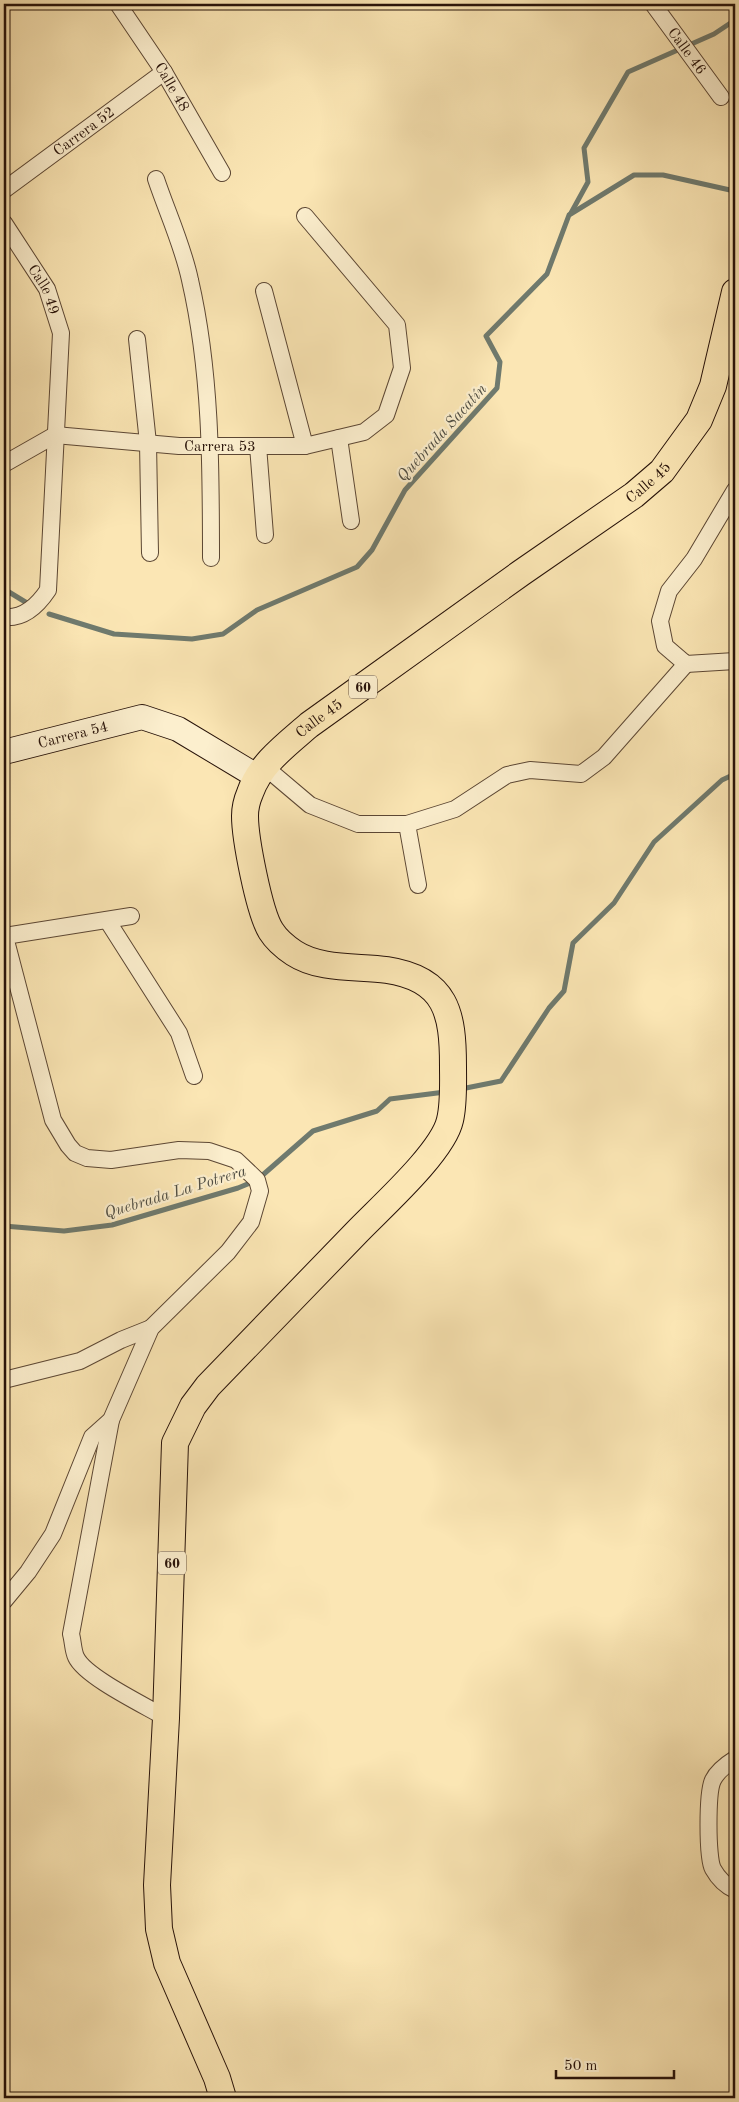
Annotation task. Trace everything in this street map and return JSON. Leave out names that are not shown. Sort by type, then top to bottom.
[{"type":"main road","name":"Calle 45","points":[[166,1718],[172,1477],[175,1443],[183,1423],[208,1386],[420,1166],[441,1142],[450,1120],[453,1072],[451,1021],[444,1003],[431,988],[414,976],[308,960],[280,942],[271,930],[263,912],[246,836],[245,813],[250,792],[262,772],[279,751],[309,725],[520,573],[634,494],[662,470],[699,420],[713,386],[735,292]]},
{"type":"main road","name":"60","points":[[166,1718],[157,1885],[159,1929],[166,1963],[217,2078],[223,2098]]},
{"type":"street","name":"Calle 48","points":[[118,4],[164,72],[222,173]]},
{"type":"street","name":"Calle 46","points":[[653,4],[721,97]]},
{"type":"street","name":"Carrera 52","points":[[4,190],[164,72]]},
{"type":"street","points":[[156,179],[190,278],[202,342],[210,446],[211,558]]},
{"type":"street","name":"Carrera 53","points":[[55,435],[210,446],[305,446],[364,432],[386,415],[402,368],[397,325],[305,216]]},
{"type":"street","name":"Calle 49","points":[[4,223],[47,289],[61,333],[55,435]]},
{"type":"street","points":[[264,291],[305,446]]},
{"type":"street","points":[[137,339],[148,443],[150,553]]},
{"type":"street","points":[[4,464],[55,435]]},
{"type":"street","points":[[7,618],[36,605],[48,590],[55,435]]},
{"type":"street","points":[[339,438],[351,521]]},
{"type":"street","points":[[258,446],[265,535]]},
{"type":"street","points":[[735,490],[694,559],[669,591],[660,621],[665,646],[686,664],[735,661]]},
{"type":"street","points":[[262,772],[310,805],[358,824],[407,824],[455,809],[507,775],[530,770],[580,774],[604,757],[686,664]]},
{"type":"street","name":"Carrera 54","points":[[4,752],[142,718],[178,729],[262,772]]},
{"type":"street","points":[[407,824],[418,885]]},
{"type":"street","points":[[131,916],[4,934],[53,1120],[71,1149],[87,1158],[111,1160],[179,1150],[209,1151],[236,1160],[257,1180],[260,1191],[251,1222],[228,1252],[151,1328],[111,1420],[71,1634],[76,1657],[84,1667],[166,1718]]},
{"type":"street","points":[[107,920],[179,1033],[194,1076]]},
{"type":"street","points":[[4,1380],[80,1361],[121,1340],[151,1328]]},
{"type":"street","points":[[4,1601],[28,1572],[53,1534],[92,1437],[111,1420]]},
{"type":"street","points":[[735,1759],[727,1764],[713,1780],[708,1802],[712,1868],[726,1886],[735,1890]]},
{"type":"waterway","points":[[571,213],[588,182],[584,148],[628,72],[714,34],[735,20]]},
{"type":"waterway","name":"Quebrada Sacatín","points":[[49,614],[114,634],[192,639],[223,634],[257,610],[357,567],[372,550],[405,490],[497,388],[500,362],[486,336],[547,274],[569,215],[634,175],[663,175],[730,190],[735,188]]},
{"type":"waterway","name":"Quebrada Sacatín","points":[[4,589],[27,603]]},
{"type":"waterway","name":"Quebrada La Potrera","points":[[461,1089],[501,1081],[549,1008],[564,991],[573,943],[614,903],[654,842],[722,780],[735,774]]},
{"type":"waterway","name":"Quebrada La Potrera","points":[[4,1226],[64,1231],[112,1225],[238,1188],[257,1180],[313,1131],[377,1111],[390,1099],[445,1092]]}]
